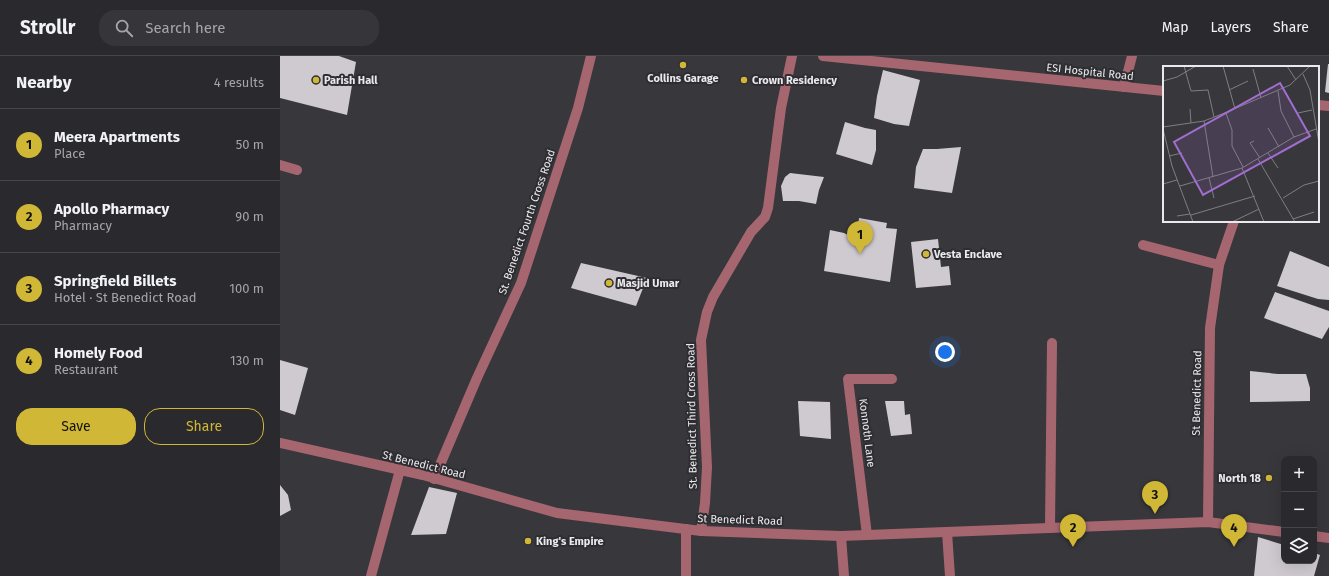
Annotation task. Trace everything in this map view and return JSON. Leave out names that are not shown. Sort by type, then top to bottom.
[{"type":"street","name":"St. Benedict Fourth Cross Road","points":[[434,479],[477,378],[521,283],[578,108],[591,56]]},
{"type":"street","name":"St. Benedict Third Cross Road","points":[[701,531],[705,503],[707,468],[701,340],[707,312],[713,297],[751,232],[765,217],[768,208],[781,108],[792,56]]},
{"type":"street","name":"ESI Hospital Road","points":[[823,56],[881,59],[1163,91]]},
{"type":"street","points":[[1124,87],[1132,56]]},
{"type":"street","points":[[1319,105],[1329,106]]},
{"type":"street","points":[[280,165],[297,170]]},
{"type":"street","name":"St Benedict Road","points":[[1208,522],[1210,328],[1219,265],[1234,222]]},
{"type":"street","points":[[1143,245],[1219,265]]},
{"type":"street","points":[[1050,528],[1052,343]]},
{"type":"street","name":"Konnoth Lane","points":[[867,535],[848,379],[892,379]]},
{"type":"street","name":"St Benedict Road","points":[[280,442],[400,470],[557,513],[701,531],[841,536],[1208,522],[1281,532]]},
{"type":"street","points":[[371,576],[400,470]]},
{"type":"street","points":[[686,529],[686,576]]},
{"type":"street","points":[[947,532],[950,576]]},
{"type":"street","points":[[841,536],[844,576]]},
{"type":"street","points":[[1317,536],[1329,538]]},
{"type":"building","name":"Parish Hall","points":[[280,56],[339,56],[356,62],[347,115],[280,98]]},
{"type":"building","points":[[1329,64],[1329,93],[1325,92]]},
{"type":"building","points":[[883,70],[920,80],[909,126],[894,124],[874,118]]},
{"type":"building","points":[[845,122],[876,130],[876,150],[872,165],[836,154]]},
{"type":"building","points":[[961,147],[952,193],[914,188],[916,167],[923,149]]},
{"type":"building","points":[[790,173],[824,177],[816,204],[799,201],[783,201],[781,186],[785,177]]},
{"type":"building","points":[[859,218],[887,223],[886,228],[897,229],[890,282],[824,271],[830,230],[850,236],[852,226],[858,227]]},
{"type":"building","name":"Vesta Enclave","points":[[938,239],[941,267],[949,266],[951,285],[916,288],[911,242]]},
{"type":"building","points":[[1290,251],[1329,267],[1329,300],[1318,299],[1277,286]]},
{"type":"building","name":"Masjid Umar","points":[[581,263],[647,278],[636,306],[571,288]]},
{"type":"building","points":[[1275,292],[1329,311],[1329,327],[1322,339],[1264,318]]},
{"type":"building","points":[[280,360],[308,368],[295,415],[280,410]]},
{"type":"building","points":[[1250,371],[1278,374],[1306,374],[1310,388],[1310,401],[1250,402]]},
{"type":"building","points":[[798,401],[830,402],[831,439],[800,436]]},
{"type":"building","points":[[885,401],[904,401],[905,415],[910,414],[912,434],[891,436]]},
{"type":"building","points":[[280,485],[288,495],[291,510],[280,516]]},
{"type":"building","points":[[429,487],[457,493],[446,534],[411,535]]},
{"type":"building","points":[[1258,537],[1281,544],[1281,564],[1317,564],[1317,554],[1320,555],[1314,576],[1254,576]]},
{"type":"place","name":"Collins Garage","points":[[683,65]]},
{"type":"place","name":"Parish Hall","points":[[316,80]]},
{"type":"place","name":"Crown Residency","points":[[744,80]]},
{"type":"place","name":"Meera Apartments","points":[[860,254]]},
{"type":"place","name":"Vesta Enclave","points":[[926,254]]},
{"type":"place","name":"Masjid Umar","points":[[609,283]]},
{"type":"place","name":"North 18","points":[[1269,478]]},
{"type":"place","name":"Springfield Billets","points":[[1155,514]]},
{"type":"place","name":"King's Empire","points":[[528,541]]},
{"type":"place","name":"Apollo Pharmacy","points":[[1073,547]]},
{"type":"place","name":"Homely Food","points":[[1234,547]]}]
